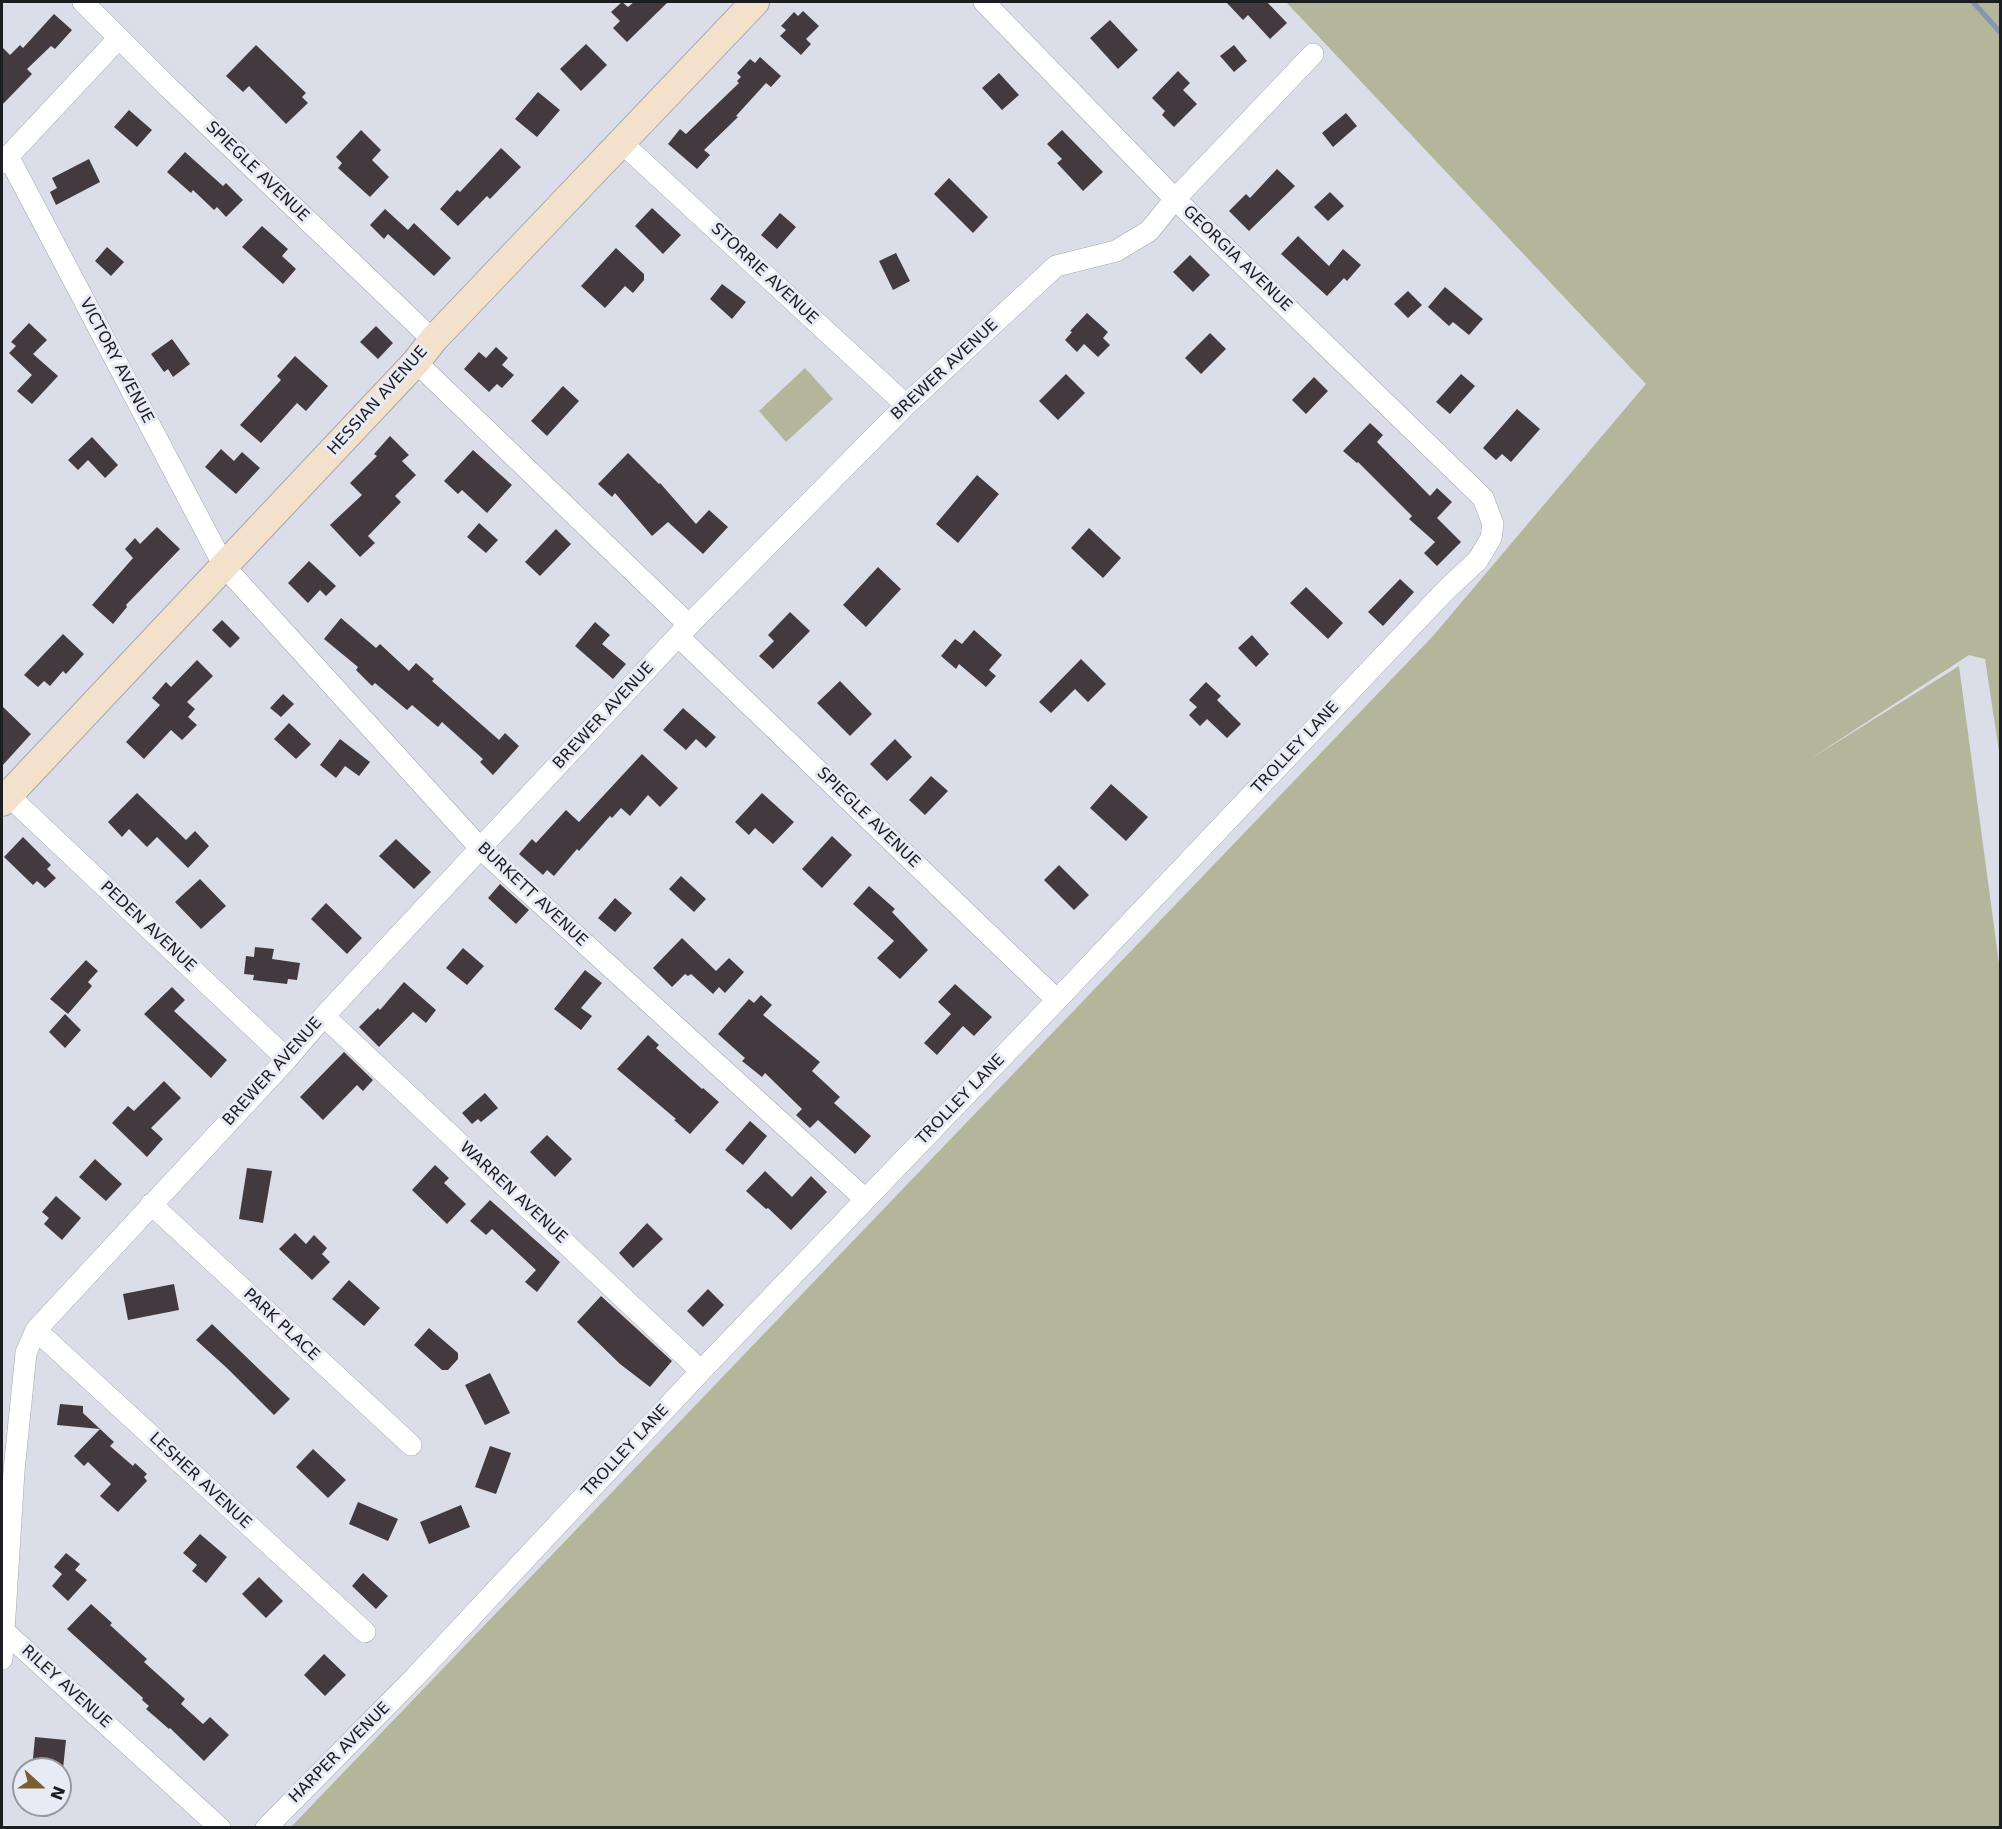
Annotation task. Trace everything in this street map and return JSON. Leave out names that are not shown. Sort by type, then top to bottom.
[{"type":"main road","name":"HESSIAN AVENUE","points":[[5,799],[416,362],[433,340],[755,2]]},
{"type":"street","name":"SPIEGLE AVENUE","points":[[83,2],[433,340]]},
{"type":"street","name":"GEORGIA AVENUE","points":[[984,2],[1175,199],[1483,498],[1490,515]]},
{"type":"street","points":[[5,159],[118,38]]},
{"type":"street","name":"BREWER AVENUE","points":[[4,1631],[14,1471],[26,1353],[36,1330],[683,630],[906,405],[1056,266],[1116,251],[1149,231],[1175,199],[1313,54]]},
{"type":"street","name":"STORRIE AVENUE","points":[[622,143],[906,405]]},
{"type":"street","name":"VICTORY AVENUE","points":[[5,159],[224,566]]},
{"type":"street","name":"SPIEGLE AVENUE","points":[[416,362],[1057,1000]]},
{"type":"street","name":"TROLLEY LANE","points":[[414,1678],[701,1371],[1445,591],[1478,560],[1491,538],[1493,524],[1490,515]]},
{"type":"street","name":"BURKETT AVENUE","points":[[224,566],[481,849],[865,1199]]},
{"type":"street","name":"PEDEN AVENUE","points":[[5,799],[287,1059]]},
{"type":"street","name":"WARREN AVENUE","points":[[324,1016],[701,1371]]},
{"type":"street","name":"PARK PLACE","points":[[151,1204],[411,1445]]},
{"type":"street","name":"LESHER AVENUE","points":[[36,1330],[365,1632]]},
{"type":"street","points":[[2,1659],[4,1631]]},
{"type":"street","name":"RILEY AVENUE","points":[[4,1631],[220,1827]]},
{"type":"street","name":"HARPER AVENUE","points":[[266,1827],[414,1678]]},
{"type":"green space","points":[[1286,2],[2000,2],[2000,758],[1985,659],[1969,655],[1807,761],[1959,666],[2000,971],[2000,1827],[291,1827],[1433,636],[1646,384]]},
{"type":"green space","points":[[805,368],[833,399],[786,442],[759,411]]},
{"type":"building","points":[[622,2],[628,7],[634,2],[668,2],[627,42],[613,28],[620,21],[611,12]]},
{"type":"building","points":[[1226,2],[1267,2],[1287,23],[1270,39],[1248,15],[1243,20]]},
{"type":"building","points":[[803,11],[819,26],[806,39],[811,44],[801,55],[780,36],[786,30],[781,26],[794,12],[798,16]]},
{"type":"building","points":[[54,14],[72,30],[55,49],[51,46],[27,69],[32,74],[2,105],[2,47],[10,55],[20,45],[23,48]]},
{"type":"building","points":[[1110,20],[1138,50],[1118,69],[1090,38]]},
{"type":"building","points":[[586,44],[607,65],[581,91],[560,69]]},
{"type":"building","points":[[256,45],[306,93],[302,97],[308,103],[286,124],[249,86],[243,92],[226,76]]},
{"type":"building","points":[[1234,45],[1247,61],[1234,72],[1220,56]]},
{"type":"building","points":[[760,57],[781,76],[771,87],[766,83],[736,116],[738,117],[704,150],[710,155],[697,169],[668,144],[680,129],[686,134],[739,83],[737,81],[741,77],[737,73],[750,59],[755,63]]},
{"type":"building","points":[[1178,71],[1190,83],[1183,90],[1197,104],[1174,127],[1162,115],[1165,111],[1152,98]]},
{"type":"building","points":[[999,73],[1019,95],[1002,110],[982,88]]},
{"type":"building","points":[[538,92],[560,110],[537,137],[515,119]]},
{"type":"building","points":[[129,110],[152,130],[137,147],[114,127]]},
{"type":"building","points":[[1346,113],[1357,126],[1333,147],[1322,133]]},
{"type":"building","points":[[361,130],[381,150],[372,160],[389,177],[370,197],[338,168],[342,163],[336,157]]},
{"type":"building","points":[[1062,130],[1103,172],[1083,191],[1057,163],[1062,159],[1047,144]]},
{"type":"building","points":[[501,148],[521,167],[490,199],[487,196],[458,226],[440,209],[457,190],[460,192]]},
{"type":"building","points":[[185,152],[223,186],[226,183],[243,200],[226,217],[217,207],[214,210],[193,190],[191,193],[167,172]]},
{"type":"building","points":[[89,159],[100,182],[56,205],[50,192],[57,188],[52,178]]},
{"type":"building","points":[[1277,169],[1295,186],[1249,231],[1229,211],[1246,194],[1250,198]]},
{"type":"building","points":[[949,178],[988,217],[973,233],[934,194]]},
{"type":"building","points":[[1330,192],[1344,206],[1328,221],[1314,207]]},
{"type":"building","points":[[652,208],[681,235],[663,254],[635,226]]},
{"type":"building","points":[[385,209],[408,230],[414,223],[451,258],[434,276],[388,234],[384,239],[370,225]]},
{"type":"building","points":[[780,213],[796,227],[777,249],[761,235]]},
{"type":"building","points":[[262,226],[288,249],[282,256],[296,269],[283,284],[242,247]]},
{"type":"building","points":[[1298,236],[1329,266],[1343,249],[1361,265],[1347,281],[1344,278],[1327,296],[1281,254]]},
{"type":"building","points":[[107,247],[124,262],[111,276],[95,261]]},
{"type":"building","points":[[616,248],[644,274],[644,280],[633,293],[625,286],[605,308],[581,286]]},
{"type":"building","points":[[896,253],[910,281],[893,290],[879,261]]},
{"type":"building","points":[[1190,255],[1210,275],[1193,292],[1173,272]]},
{"type":"building","points":[[722,284],[746,302],[732,319],[710,299]]},
{"type":"building","points":[[1445,287],[1483,319],[1469,335],[1453,322],[1449,326],[1428,307]]},
{"type":"building","points":[[1408,291],[1422,305],[1408,318],[1394,304]]},
{"type":"building","points":[[1087,313],[1108,332],[1103,338],[1110,345],[1098,357],[1084,344],[1077,352],[1065,340],[1072,332],[1070,331]]},
{"type":"building","points":[[29,323],[47,340],[33,354],[58,376],[32,404],[17,391],[32,375],[9,353],[16,346],[11,342]]},
{"type":"building","points":[[376,326],[393,343],[378,359],[360,342]]},
{"type":"building","points":[[1210,333],[1226,349],[1201,374],[1185,358]]},
{"type":"building","points":[[172,339],[190,364],[173,377],[168,369],[164,372],[151,354]]},
{"type":"building","points":[[496,347],[508,358],[502,365],[514,375],[502,388],[497,384],[489,392],[464,369],[479,352],[486,358]]},
{"type":"building","points":[[295,356],[328,386],[306,411],[297,403],[261,443],[240,425],[281,380],[277,376]]},
{"type":"building","points":[[1066,374],[1085,393],[1058,420],[1039,401]]},
{"type":"building","points":[[1461,374],[1475,386],[1450,414],[1436,402]]},
{"type":"building","points":[[1314,377],[1328,391],[1306,414],[1292,400]]},
{"type":"building","points":[[563,386],[579,401],[547,436],[531,421]]},
{"type":"building","points":[[1517,409],[1540,429],[1511,462],[1502,454],[1496,460],[1483,448]]},
{"type":"building","points":[[1370,423],[1383,435],[1377,442],[1430,496],[1437,488],[1452,502],[1437,518],[1461,542],[1437,566],[1424,553],[1435,542],[1409,519],[1412,516],[1358,462],[1343,451]]},
{"type":"building","points":[[390,436],[409,455],[402,461],[416,475],[395,496],[401,502],[368,536],[375,543],[360,557],[330,525],[362,495],[350,483],[377,456],[374,454]]},
{"type":"building","points":[[92,437],[118,465],[105,478],[88,460],[78,470],[68,460]]},
{"type":"building","points":[[221,449],[234,461],[242,452],[260,468],[236,494],[205,467]]},
{"type":"building","points":[[473,450],[512,485],[487,513],[462,490],[458,494],[444,481]]},
{"type":"building","points":[[628,453],[660,483],[696,524],[709,510],[728,527],[703,554],[668,522],[652,536],[615,493],[612,497],[598,484]]},
{"type":"building","points":[[977,475],[999,494],[958,543],[936,524]]},
{"type":"building","points":[[479,523],[498,540],[486,553],[467,537]]},
{"type":"building","points":[[157,527],[180,549],[126,605],[127,607],[113,624],[92,605],[133,558],[125,549],[135,538],[140,544]]},
{"type":"building","points":[[1089,528],[1121,558],[1103,578],[1071,548]]},
{"type":"building","points":[[556,529],[571,544],[540,576],[525,562]]},
{"type":"building","points":[[309,561],[336,586],[326,596],[320,590],[308,603],[288,583]]},
{"type":"building","points":[[878,567],[901,589],[866,627],[843,605]]},
{"type":"building","points":[[1400,579],[1414,592],[1383,626],[1368,612]]},
{"type":"building","points":[[1306,587],[1343,623],[1328,639],[1290,603]]},
{"type":"building","points":[[790,612],[810,631],[773,669],[759,656],[774,641],[768,635]]},
{"type":"building","points":[[341,618],[376,648],[380,644],[409,671],[416,663],[434,679],[432,681],[499,740],[505,733],[519,746],[493,775],[480,762],[483,759],[442,722],[438,727],[412,705],[407,710],[375,683],[372,686],[356,670],[358,667],[324,639]]},
{"type":"building","points":[[222,620],[240,638],[230,648],[212,630]]},
{"type":"building","points":[[595,622],[610,635],[602,644],[626,664],[613,679],[575,646]]},
{"type":"building","points":[[974,630],[1002,655],[989,670],[996,676],[986,687],[959,664],[956,669],[941,656],[955,639],[962,644]]},
{"type":"building","points":[[63,634],[84,654],[66,674],[63,671],[50,686],[44,681],[38,687],[24,675]]},
{"type":"building","points":[[1252,635],[1269,654],[1256,667],[1238,648]]},
{"type":"building","points":[[1081,659],[1106,684],[1088,702],[1075,689],[1051,713],[1039,702]]},
{"type":"building","points":[[197,660],[213,676],[187,702],[195,709],[188,717],[197,725],[182,740],[171,730],[144,759],[126,742],[160,705],[152,698],[166,682],[171,687]]},
{"type":"building","points":[[840,681],[872,714],[850,736],[817,703]]},
{"type":"building","points":[[1206,682],[1221,696],[1217,700],[1241,724],[1227,738],[1207,719],[1200,726],[1189,715],[1197,707],[1189,700]]},
{"type":"building","points":[[283,694],[294,704],[281,717],[270,708]]},
{"type":"building","points":[[2,706],[31,734],[2,766]]},
{"type":"building","points":[[683,708],[716,737],[706,748],[696,739],[686,750],[663,730]]},
{"type":"building","points":[[289,723],[311,744],[296,759],[274,739]]},
{"type":"building","points":[[340,739],[370,762],[359,776],[345,766],[336,778],[320,765]]},
{"type":"building","points":[[895,739],[912,757],[887,781],[870,764]]},
{"type":"building","points":[[642,754],[678,788],[660,807],[648,795],[630,816],[621,808],[612,818],[610,816],[579,851],[577,849],[554,876],[547,870],[543,875],[519,854],[532,839],[536,843],[566,810],[579,822]]},
{"type":"building","points":[[931,776],[948,791],[925,815],[909,800]]},
{"type":"building","points":[[1111,784],[1148,817],[1126,841],[1090,808]]},
{"type":"building","points":[[137,793],[186,840],[195,831],[209,846],[188,868],[157,837],[147,847],[129,829],[122,837],[108,822]]},
{"type":"building","points":[[762,793],[794,822],[773,844],[755,828],[749,835],[735,822]]},
{"type":"building","points":[[832,836],[852,855],[822,888],[802,869]]},
{"type":"building","points":[[23,837],[51,865],[47,869],[56,878],[45,888],[37,881],[33,885],[4,857]]},
{"type":"building","points":[[396,839],[431,872],[414,889],[379,856]]},
{"type":"building","points":[[1059,865],[1089,895],[1074,910],[1044,880]]},
{"type":"building","points":[[681,876],[706,899],[694,912],[669,889]]},
{"type":"building","points":[[200,879],[226,906],[201,929],[175,902]]},
{"type":"building","points":[[500,884],[529,910],[516,924],[488,898]]},
{"type":"building","points":[[869,886],[895,909],[892,912],[928,950],[900,979],[877,958],[894,941],[853,904]]},
{"type":"building","points":[[615,898],[632,913],[615,932],[598,918]]},
{"type":"building","points":[[326,903],[362,938],[347,954],[311,919]]},
{"type":"building","points":[[682,938],[716,971],[729,958],[744,972],[725,993],[719,987],[713,994],[691,974],[688,976],[685,974],[672,987],[653,968]]},
{"type":"building","points":[[255,947],[274,949],[272,959],[300,963],[297,980],[288,979],[287,984],[253,980],[254,975],[244,974],[246,956],[254,957]]},
{"type":"building","points":[[463,948],[484,966],[467,985],[446,968]]},
{"type":"building","points":[[86,960],[98,971],[88,982],[92,986],[68,1014],[50,999]]},
{"type":"building","points":[[585,970],[602,983],[581,1008],[592,1016],[581,1030],[554,1009]]},
{"type":"building","points":[[404,982],[436,1010],[426,1023],[413,1012],[379,1047],[359,1027],[378,1008],[380,1010]]},
{"type":"building","points":[[955,984],[992,1017],[974,1036],[963,1026],[937,1055],[924,1043],[951,1014],[938,1002]]},
{"type":"building","points":[[172,987],[185,1000],[174,1011],[227,1060],[211,1078],[144,1014]]},
{"type":"building","points":[[761,995],[772,1005],[763,1015],[820,1062],[812,1071],[840,1097],[834,1103],[871,1136],[855,1154],[818,1120],[810,1128],[796,1115],[802,1109],[765,1073],[762,1077],[742,1061],[745,1058],[718,1034],[749,999],[754,1003]]},
{"type":"building","points":[[65,1014],[81,1030],[65,1048],[49,1032]]},
{"type":"building","points":[[648,1035],[659,1045],[656,1048],[719,1102],[690,1134],[674,1120],[676,1119],[617,1069]]},
{"type":"building","points":[[344,1052],[373,1080],[363,1091],[357,1085],[323,1120],[300,1097]]},
{"type":"building","points":[[164,1081],[181,1098],[151,1128],[163,1139],[147,1157],[112,1123],[128,1106],[134,1111]]},
{"type":"building","points":[[485,1093],[498,1108],[481,1122],[478,1119],[472,1124],[462,1113]]},
{"type":"building","points":[[750,1121],[767,1136],[743,1165],[725,1150]]},
{"type":"building","points":[[547,1135],[572,1159],[555,1177],[530,1152]]},
{"type":"building","points":[[95,1159],[122,1184],[106,1201],[79,1177]]},
{"type":"building","points":[[435,1165],[449,1178],[444,1183],[466,1204],[447,1224],[412,1190]]},
{"type":"building","points":[[247,1168],[272,1171],[263,1223],[239,1219]]},
{"type":"building","points":[[765,1171],[792,1197],[811,1176],[827,1192],[791,1230],[746,1191]]},
{"type":"building","points":[[56,1196],[81,1218],[62,1240],[44,1224],[49,1218],[42,1212]]},
{"type":"building","points":[[490,1200],[560,1262],[537,1292],[525,1282],[536,1270],[492,1229],[486,1235],[470,1221]]},
{"type":"building","points":[[647,1223],[663,1239],[633,1268],[619,1253]]},
{"type":"building","points":[[295,1233],[306,1244],[314,1235],[327,1248],[322,1254],[330,1262],[312,1280],[279,1249]]},
{"type":"building","points":[[349,1280],[380,1308],[364,1326],[332,1299]]},
{"type":"building","points":[[174,1284],[179,1310],[128,1320],[123,1294]]},
{"type":"building","points":[[708,1289],[724,1305],[703,1327],[687,1311]]},
{"type":"building","points":[[601,1296],[672,1361],[650,1387],[620,1364],[577,1322]]},
{"type":"building","points":[[212,1324],[290,1399],[274,1415],[196,1340]]},
{"type":"building","points":[[429,1328],[458,1353],[458,1359],[448,1370],[442,1370],[414,1345]]},
{"type":"building","points":[[490,1373],[510,1413],[485,1425],[465,1385]]},
{"type":"building","points":[[60,1404],[83,1406],[83,1413],[114,1442],[110,1446],[133,1466],[135,1463],[147,1474],[144,1477],[147,1481],[118,1512],[100,1496],[111,1484],[88,1462],[84,1466],[74,1456],[100,1429],[57,1425]]},
{"type":"building","points":[[490,1446],[511,1453],[496,1494],[475,1487]]},
{"type":"building","points":[[313,1449],[346,1480],[328,1498],[296,1467]]},
{"type":"building","points":[[358,1502],[398,1519],[388,1541],[349,1524]]},
{"type":"building","points":[[461,1505],[470,1527],[429,1544],[420,1522]]},
{"type":"building","points":[[200,1534],[227,1557],[206,1583],[192,1571],[197,1565],[183,1553]]},
{"type":"building","points":[[66,1553],[80,1564],[75,1570],[87,1580],[68,1601],[52,1586],[62,1574],[54,1567]]},
{"type":"building","points":[[363,1573],[388,1596],[376,1609],[352,1586]]},
{"type":"building","points":[[259,1577],[283,1601],[266,1618],[242,1594]]},
{"type":"building","points":[[91,1604],[147,1659],[144,1662],[185,1699],[181,1704],[203,1724],[210,1717],[229,1735],[204,1761],[170,1728],[146,1709],[149,1706],[142,1700],[143,1698],[67,1629]]},
{"type":"building","points":[[324,1654],[346,1675],[325,1696],[304,1675]]},
{"type":"building","points":[[35,1737],[66,1740],[64,1757],[33,1757]]},
{"type":"waterway","points":[[1973,2],[2000,32]]}]
